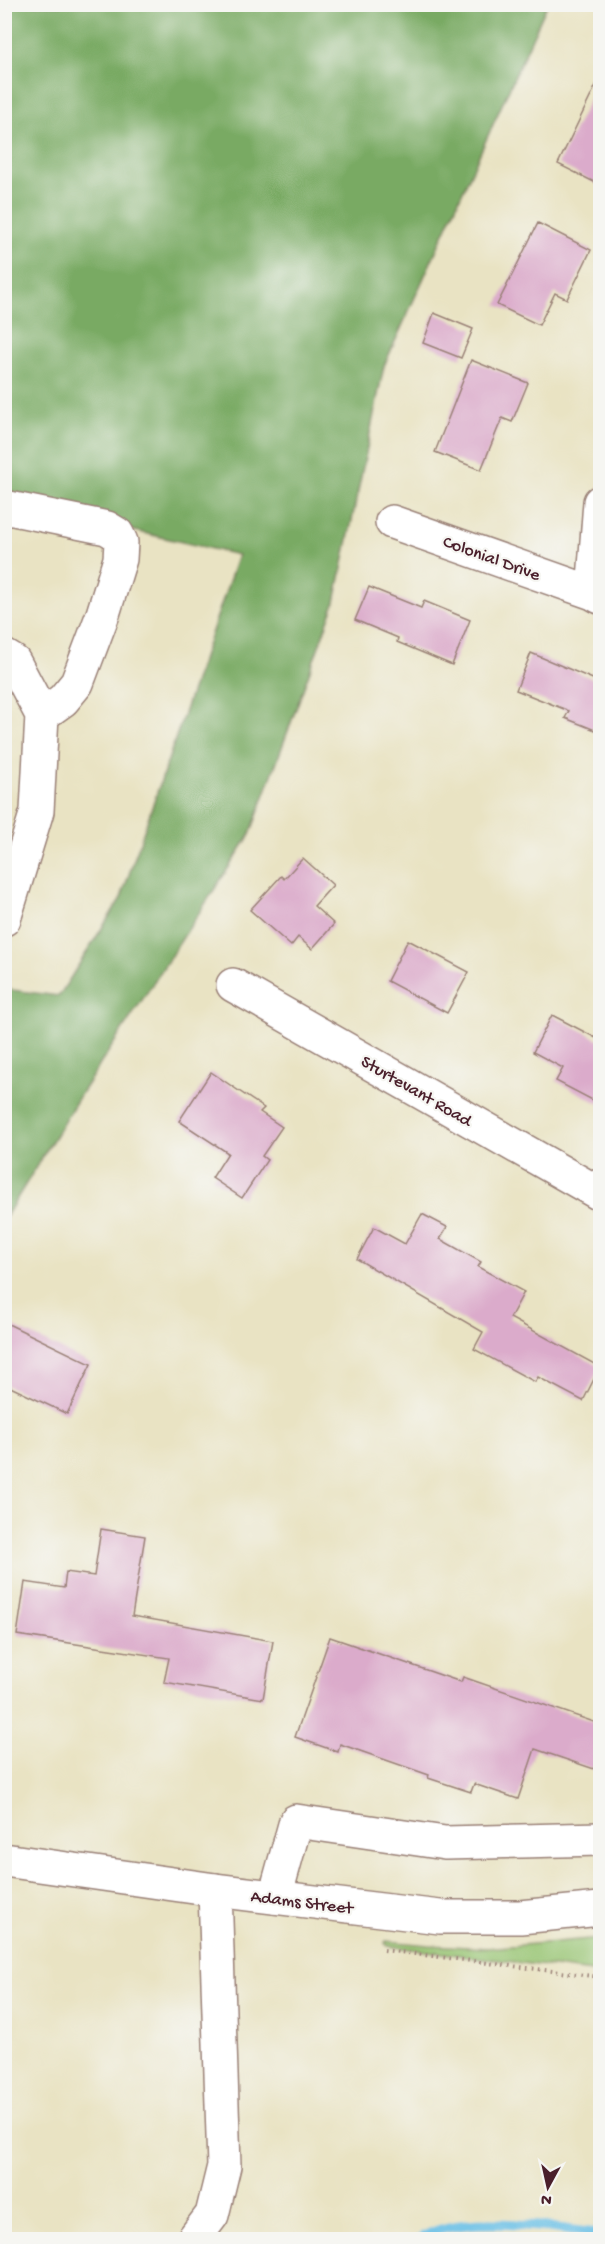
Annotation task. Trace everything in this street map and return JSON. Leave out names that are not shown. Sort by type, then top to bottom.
[{"type":"street","name":"Colonial Drive","points":[[392,522],[597,595],[600,502]]},
{"type":"street","points":[[4,507],[107,528],[117,534],[122,542],[120,559],[103,614],[77,683],[63,700],[42,715]]},
{"type":"street","points":[[4,656],[14,662],[42,715],[37,811],[4,919]]},
{"type":"street","name":"Sturtevant Road","points":[[233,985],[600,1194]]},
{"type":"street","points":[[275,1898],[296,1821],[445,1843],[600,1839]]},
{"type":"street","name":"Adams Street","points":[[4,1860],[275,1898],[451,1917],[520,1917],[600,1909]]},
{"type":"street","points":[[193,2240],[212,2215],[224,2166],[215,1890]]},
{"type":"path","points":[[384,1950],[600,1977]]},
{"type":"green space","points":[[5,5],[547,5],[384,366],[335,602],[250,835],[82,1092],[5,1218],[5,989],[59,996],[121,898],[238,555],[5,501]]},
{"type":"green space","points":[[600,1938],[600,1973],[388,1946],[385,1943],[386,1941],[488,1948]]},
{"type":"building","points":[[600,77],[600,185],[558,164]]},
{"type":"building","points":[[538,223],[591,250],[567,299],[555,293],[539,325],[497,305]]},
{"type":"building","points":[[434,313],[473,329],[461,358],[423,343]]},
{"type":"building","points":[[471,360],[528,383],[512,422],[502,418],[481,470],[435,452]]},
{"type":"building","points":[[369,587],[421,608],[424,601],[470,620],[452,665],[397,642],[398,638],[355,620]]},
{"type":"building","points":[[531,653],[600,682],[600,732],[565,718],[569,711],[516,690]]},
{"type":"building","points":[[303,858],[333,885],[314,906],[334,924],[312,949],[298,937],[291,946],[250,910],[281,876],[284,879]]},
{"type":"building","points":[[408,940],[469,972],[447,1013],[387,981]]},
{"type":"building","points":[[552,1015],[600,1040],[600,1104],[556,1081],[563,1068],[533,1052]]},
{"type":"building","points":[[211,1072],[264,1108],[260,1112],[282,1127],[262,1156],[267,1160],[242,1198],[212,1178],[228,1153],[179,1121]]},
{"type":"building","points":[[422,1214],[447,1227],[440,1239],[481,1262],[478,1267],[524,1292],[510,1318],[600,1367],[583,1401],[538,1377],[535,1382],[474,1349],[483,1332],[357,1259],[374,1227],[405,1244]]},
{"type":"building","points":[[4,1322],[91,1364],[67,1414],[4,1384]]},
{"type":"building","points":[[101,1529],[145,1536],[132,1616],[273,1641],[263,1699],[164,1682],[169,1658],[17,1635],[25,1582],[64,1588],[66,1572],[94,1576]]},
{"type":"building","points":[[330,1637],[461,1682],[463,1677],[600,1724],[600,1771],[535,1749],[518,1799],[474,1784],[471,1792],[340,1744],[338,1752],[295,1737]]},
{"type":"waterway","points":[[419,2240],[436,2231],[481,2224],[533,2226],[600,2234]]}]
